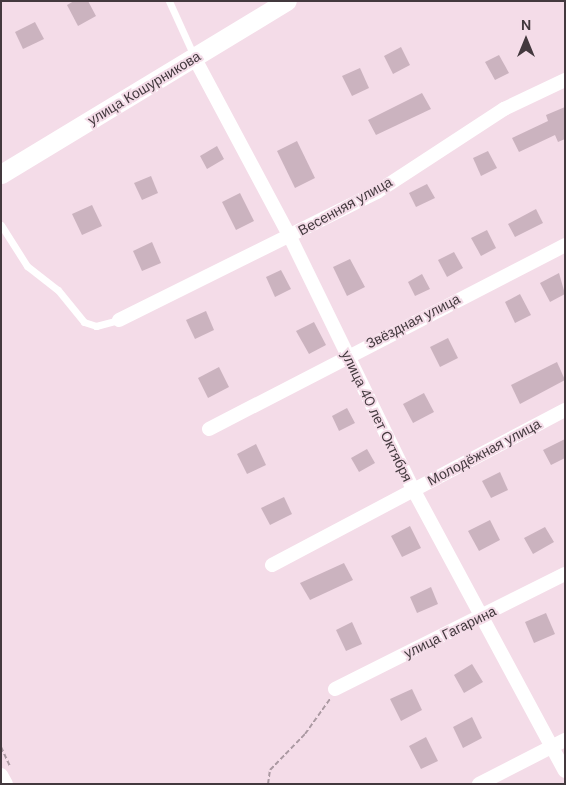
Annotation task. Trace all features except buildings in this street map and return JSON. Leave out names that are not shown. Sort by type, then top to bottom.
[{"type":"main road","name":"улица Кошурникова","points":[[1,174],[287,1]]},
{"type":"street","name":"улица 40 лет Октября","points":[[194,57],[290,237],[413,489],[484,616],[565,771]]},
{"type":"street","name":"Весенняя улица","points":[[119,320],[290,237],[377,192],[504,109],[565,80]]},
{"type":"street","name":"Звёздная улица","points":[[209,429],[347,355],[565,245]]},
{"type":"street","name":"Молодёжная улица","points":[[272,565],[565,410]]},
{"type":"street","name":"улица Гагарина","points":[[335,689],[565,574]]},
{"type":"street","points":[[479,784],[565,740]]},
{"type":"street","points":[[1,775],[6,784]]},
{"type":"lane","points":[[169,1],[194,57]]},
{"type":"lane","points":[[1,225],[27,266],[58,290],[84,322],[96,326],[119,320]]},
{"type":"path","points":[[268,784],[270,770],[324,711],[335,689]]}]
